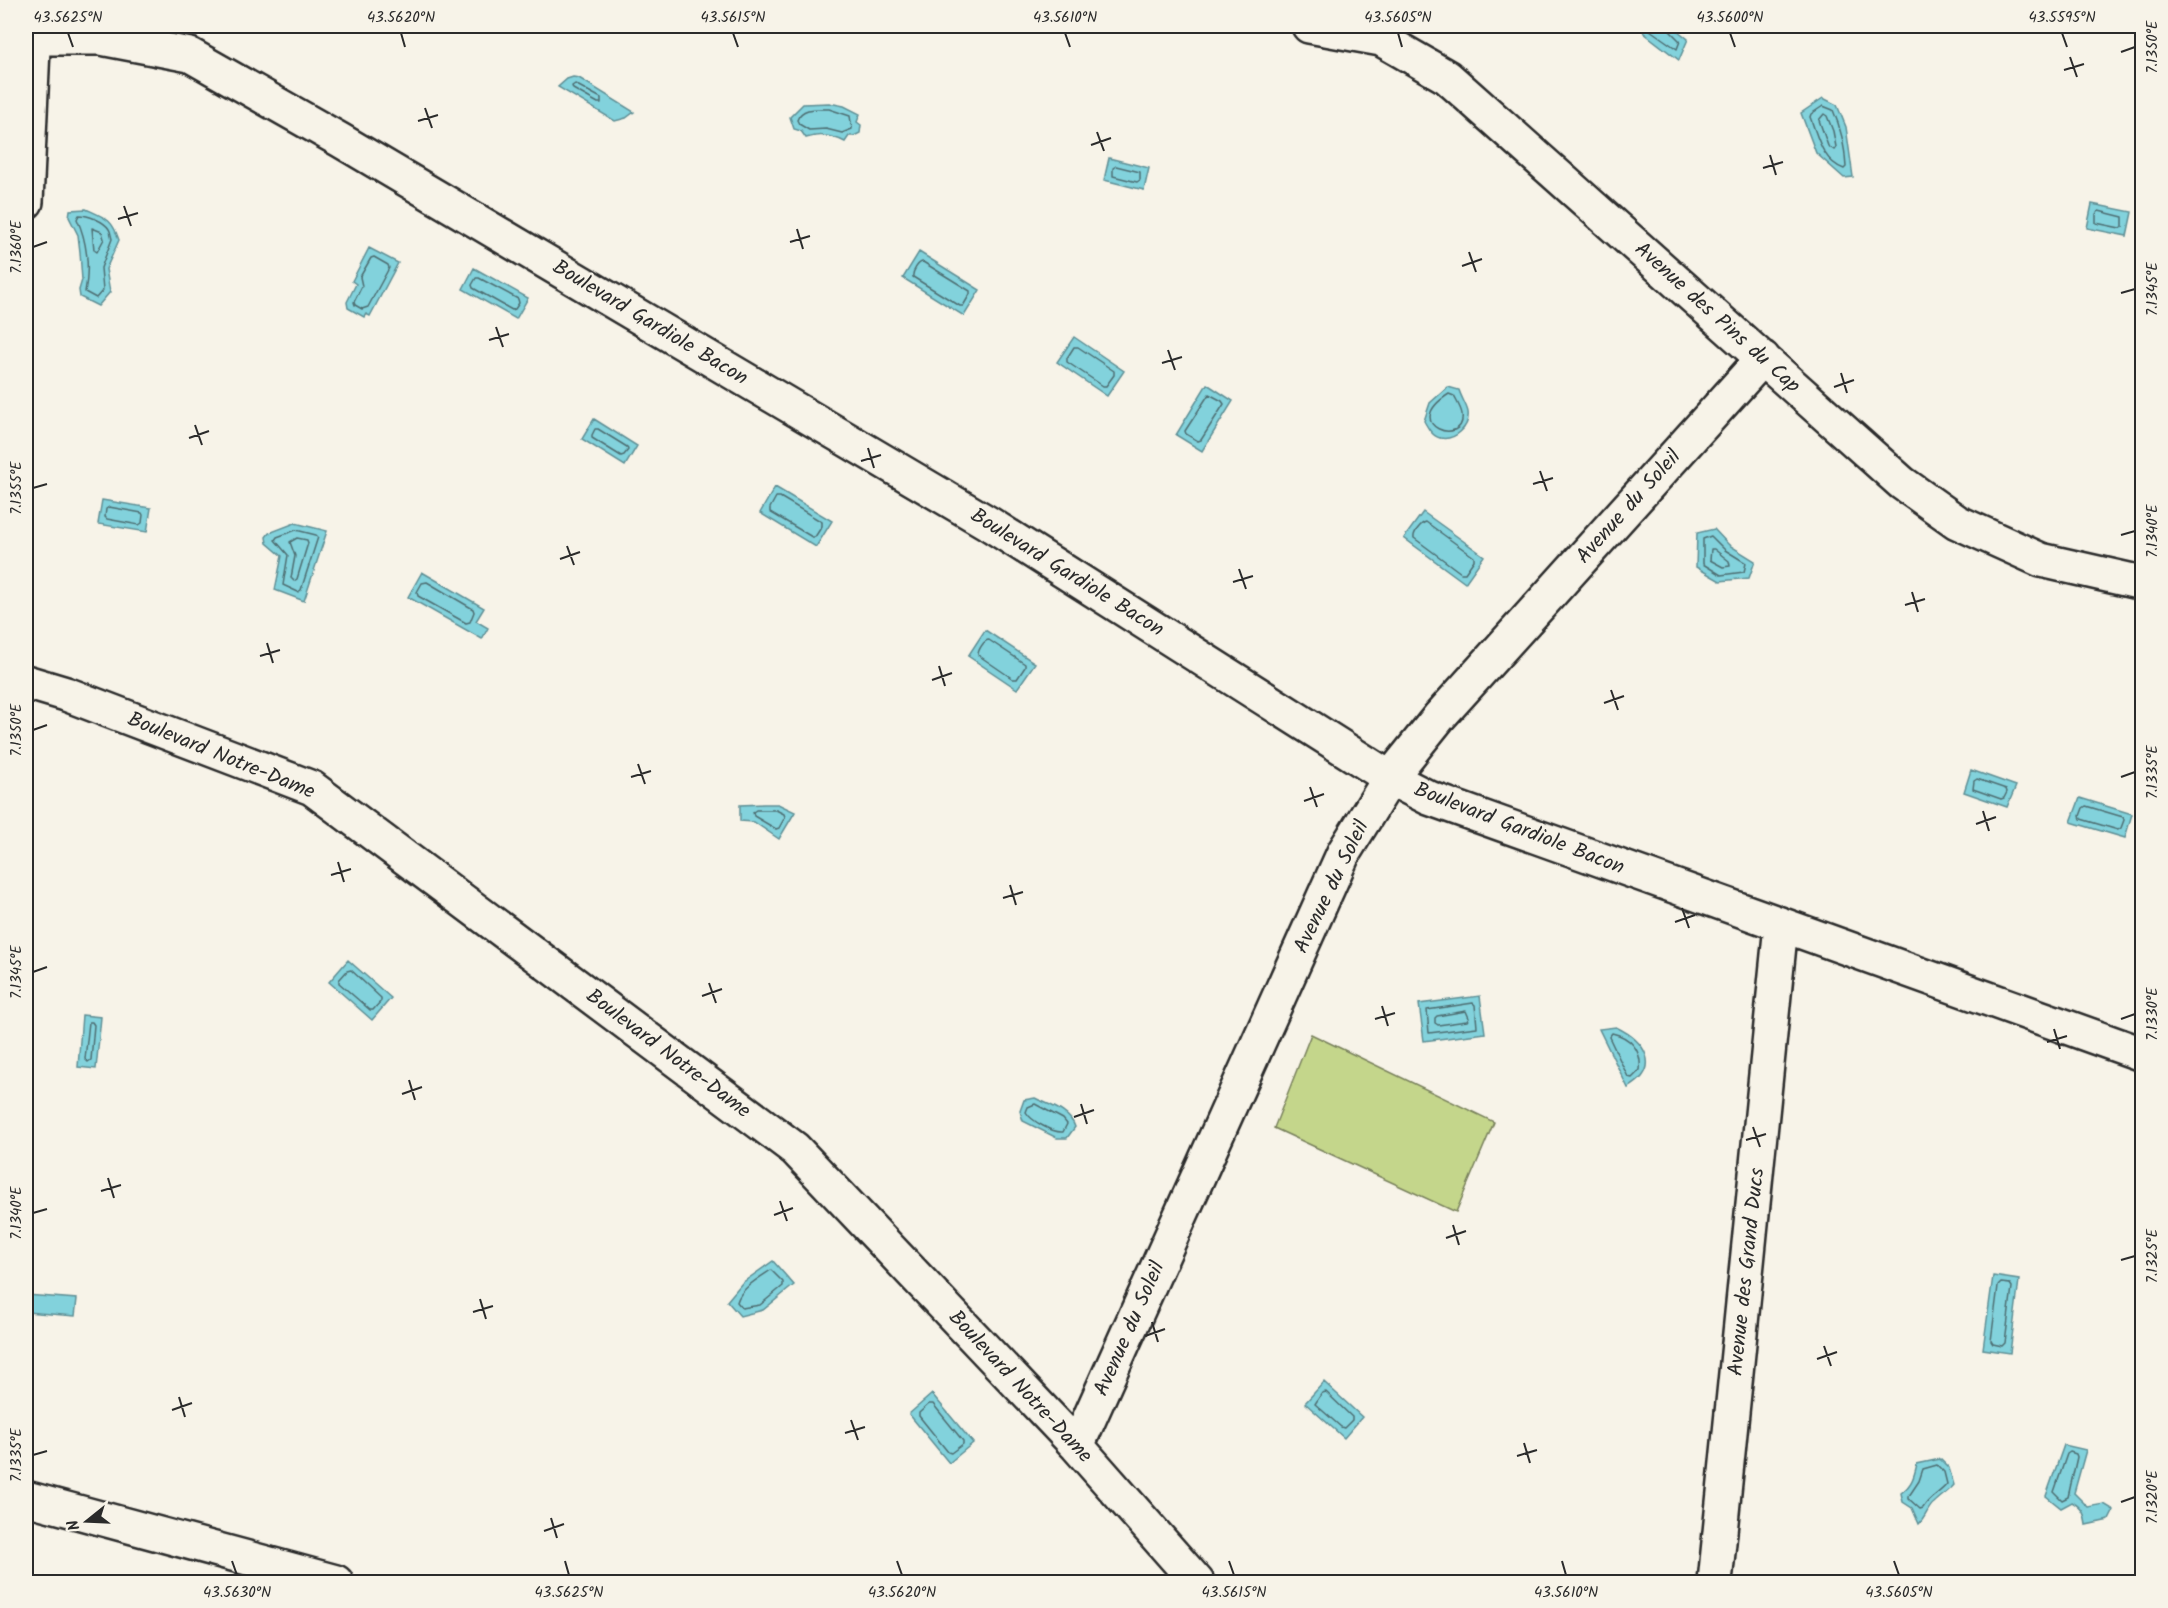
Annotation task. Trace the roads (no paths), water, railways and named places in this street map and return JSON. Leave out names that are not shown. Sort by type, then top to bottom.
[{"type":"street","name":"Avenue des Pins du Cap","points":[[1309,26],[1381,39],[1447,77],[1902,483],[1957,522],[2041,560],[2142,583]]},
{"type":"street","points":[[26,202],[31,33]]},
{"type":"street","name":"Boulevard Gardiole Bacon","points":[[31,33],[101,38],[190,55],[340,140],[988,523],[1390,777],[1429,798],[2142,1053]]},
{"type":"street","name":"Avenue du Soleil","points":[[1077,1446],[1344,852],[1390,777],[1439,717],[1763,358]]},
{"type":"street","name":"Boulevard Notre-Dame","points":[[26,682],[66,694],[312,788],[795,1149],[1077,1446],[1197,1582]]},
{"type":"street","name":"Avenue des Grand Ducs","points":[[1715,1582],[1781,925]]},
{"type":"street","points":[[26,1498],[336,1582]]},
{"type":"water","points":[[1641,26],[1672,26],[1688,39],[1679,60],[1644,33]]},
{"type":"water","points":[[573,77],[579,78],[634,112],[626,118],[615,121],[558,87]]},
{"type":"water","points":[[1823,98],[1837,105],[1846,127],[1853,177],[1844,178],[1816,153],[1801,113]]},
{"type":"water","points":[[829,103],[844,106],[860,114],[857,122],[861,125],[860,133],[849,136],[845,142],[826,136],[806,138],[801,131],[794,129],[790,117],[803,104]]},
{"type":"water","points":[[1109,158],[1149,168],[1144,190],[1104,180]]},
{"type":"water","points":[[2092,204],[2132,212],[2127,236],[2087,228]]},
{"type":"water","points":[[86,209],[111,223],[119,240],[106,269],[110,292],[98,306],[80,297],[79,290],[82,280],[78,235],[69,217],[70,210]]},
{"type":"water","points":[[369,248],[398,263],[370,316],[366,314],[364,317],[348,308],[347,302],[356,284],[352,281]]},
{"type":"water","points":[[919,252],[980,290],[964,316],[903,278]]},
{"type":"water","points":[[474,268],[528,298],[516,319],[463,289]]},
{"type":"water","points":[[1074,337],[1124,371],[1107,396],[1057,362]]},
{"type":"water","points":[[1207,384],[1233,401],[1202,451],[1176,435]]},
{"type":"water","points":[[1448,387],[1459,390],[1468,418],[1464,428],[1456,435],[1440,438],[1432,434],[1424,421],[1430,403]]},
{"type":"water","points":[[594,419],[637,446],[625,466],[582,439]]},
{"type":"water","points":[[775,487],[832,521],[816,547],[760,513]]},
{"type":"water","points":[[102,500],[151,508],[147,532],[98,524]]},
{"type":"water","points":[[1423,512],[1484,556],[1465,583],[1404,538]]},
{"type":"water","points":[[295,523],[327,531],[304,601],[275,590],[282,556],[267,543],[266,537],[269,533]]},
{"type":"water","points":[[1714,529],[1729,545],[1755,561],[1749,578],[1720,581],[1696,567],[1697,533]]},
{"type":"water","points":[[422,572],[484,608],[476,621],[488,628],[482,639],[408,597]]},
{"type":"water","points":[[985,630],[1035,663],[1017,689],[968,656]]},
{"type":"water","points":[[1971,770],[2016,786],[2007,807],[1964,792]]},
{"type":"water","points":[[2080,798],[2132,814],[2125,838],[2071,822]]},
{"type":"water","points":[[778,804],[795,812],[779,839],[754,822],[740,821],[740,805]]},
{"type":"water","points":[[348,960],[391,998],[372,1020],[329,982]]},
{"type":"water","points":[[1480,996],[1485,1033],[1424,1041],[1419,1004]]},
{"type":"water","points":[[82,1015],[101,1017],[96,1069],[78,1067]]},
{"type":"water","points":[[1616,1027],[1635,1040],[1646,1055],[1645,1072],[1628,1088],[1599,1029]]},
{"type":"water","points":[[1035,1098],[1069,1117],[1075,1127],[1067,1138],[1057,1138],[1023,1121],[1020,1111],[1024,1100]]},
{"type":"water","points":[[773,1261],[794,1285],[763,1310],[740,1316],[727,1301],[742,1283]]},
{"type":"water","points":[[1993,1276],[2019,1280],[2010,1353],[1983,1349]]},
{"type":"water","points":[[26,1295],[77,1299],[75,1316],[26,1312]]},
{"type":"water","points":[[1324,1382],[1362,1417],[1344,1438],[1305,1403]]},
{"type":"water","points":[[932,1394],[973,1443],[949,1463],[909,1414]]},
{"type":"water","points":[[2064,1445],[2086,1450],[2074,1493],[2088,1507],[2104,1504],[2114,1510],[2109,1520],[2086,1525],[2081,1509],[2075,1504],[2072,1502],[2061,1508],[2046,1496]]},
{"type":"water","points":[[1940,1459],[1949,1468],[1954,1485],[1932,1505],[1919,1524],[1912,1508],[1903,1502],[1901,1493],[1912,1480],[1917,1464]]}]
